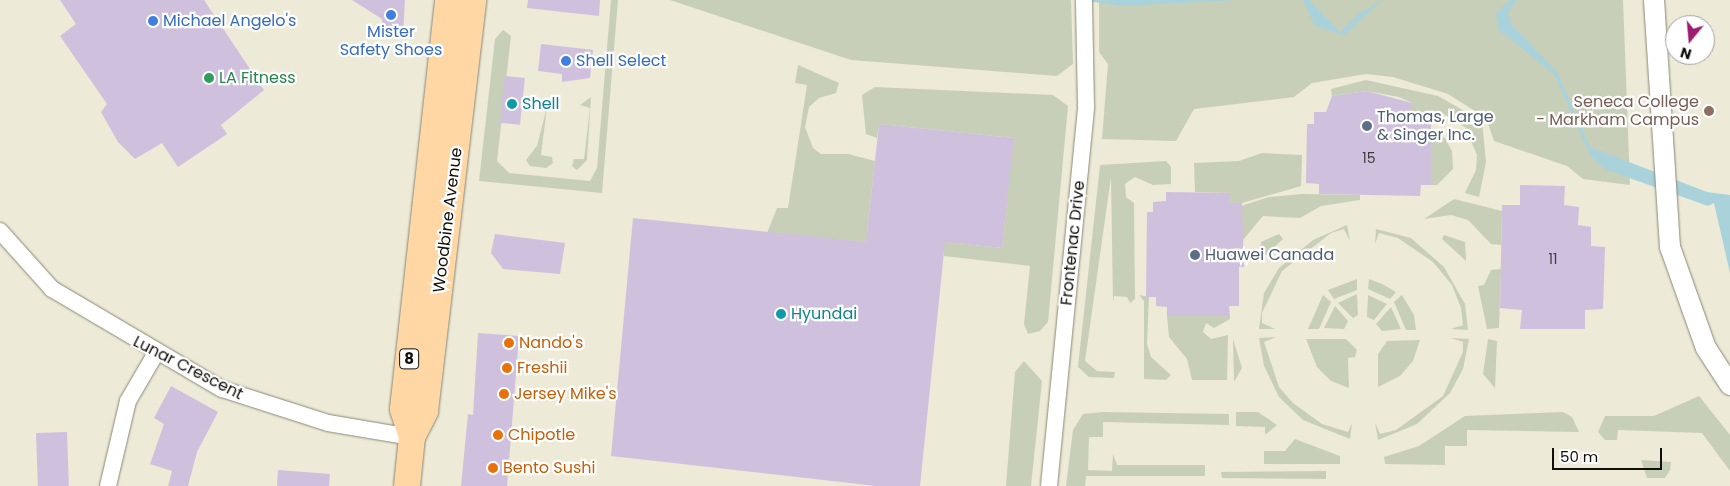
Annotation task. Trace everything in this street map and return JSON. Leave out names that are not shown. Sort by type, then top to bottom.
[{"type":"main road","name":"Woodbine Avenue","points":[[412,437],[403,409],[448,0]]},
{"type":"main road","name":"Woodbine Avenue","points":[[407,486],[412,437],[425,410],[473,0]]},
{"type":"street","name":"Frontenac Drive","points":[[1049,486],[1086,107],[1084,0]]},
{"type":"street","points":[[1654,0],[1670,247],[1706,348],[1730,385]]},
{"type":"street","name":"Lunar Crescent","points":[[0,231],[5,249],[52,289],[156,353],[222,388],[266,405],[328,423],[412,437]]},
{"type":"street","points":[[108,486],[128,402],[156,353]]},
{"type":"green space","points":[[611,0],[618,0],[602,193],[479,181],[495,39],[503,30],[511,36],[497,161],[509,173],[590,181],[597,168]]},
{"type":"green space","points":[[670,0],[1071,0],[1073,64],[1057,76],[851,60]]},
{"type":"green space","points":[[1099,0],[1623,0],[1630,185],[1583,179],[1567,166],[1494,141],[1486,118],[1448,94],[1393,77],[1366,74],[1312,83],[1294,97],[1194,109],[1176,141],[1102,139],[1108,64],[1099,52]]},
{"type":"green space","points":[[798,65],[839,83],[836,93],[819,98],[809,107],[805,127],[813,148],[821,154],[848,154],[875,161],[867,233],[874,243],[767,233],[777,208],[788,208],[807,85],[795,83]]},
{"type":"green space","points":[[1366,80],[1438,96],[1482,121],[1486,162],[1479,197],[1465,193],[1476,170],[1477,155],[1465,127],[1442,113],[1412,112],[1412,103],[1399,97],[1367,91],[1332,96],[1331,89]]},
{"type":"green space","points":[[875,87],[1053,95],[1068,106],[1048,322],[1040,331],[1028,334],[1024,324],[1030,266],[944,256],[944,249],[937,248],[938,241],[1002,248],[1013,138],[879,124],[877,138],[866,134],[862,95]]},
{"type":"green space","points":[[591,97],[587,160],[577,170],[572,166],[574,159],[584,159],[590,108],[580,105]]},
{"type":"green space","points":[[547,107],[541,155],[552,157],[553,163],[546,168],[530,166],[526,160],[537,146]]},
{"type":"green space","points":[[1431,132],[1445,138],[1452,151],[1453,169],[1437,185],[1431,185]]},
{"type":"green space","points":[[1262,153],[1302,155],[1301,186],[1242,203],[1230,203],[1229,193],[1195,192],[1194,163],[1239,161]]},
{"type":"green space","points":[[1166,161],[1171,167],[1171,184],[1153,185],[1135,177],[1125,184],[1126,197],[1134,203],[1135,299],[1130,303],[1127,297],[1114,296],[1113,302],[1111,177],[1085,361],[1097,371],[1115,372],[1114,378],[1089,377],[1078,367],[1100,165]]},
{"type":"green space","points":[[1302,194],[1360,195],[1360,200],[1321,206],[1300,218],[1263,216],[1243,240],[1241,206],[1269,197]]},
{"type":"green space","points":[[1454,199],[1502,211],[1501,245],[1491,244],[1468,220],[1451,215],[1424,219]]},
{"type":"green space","points":[[1347,225],[1350,241],[1344,229],[1331,233],[1282,271],[1262,313],[1262,323],[1275,329],[1259,329],[1264,293],[1279,268],[1313,240]]},
{"type":"green space","points":[[1376,229],[1411,238],[1444,267],[1465,304],[1468,330],[1451,329],[1463,325],[1461,308],[1452,285],[1433,262],[1398,238],[1379,233],[1375,244]]},
{"type":"green space","points":[[1279,234],[1283,239],[1258,262],[1261,242]]},
{"type":"green space","points":[[1444,235],[1465,242],[1466,261],[1442,239]]},
{"type":"green space","points":[[1501,269],[1499,328],[1487,329],[1478,286],[1484,285],[1491,270]]},
{"type":"green space","points":[[1357,279],[1357,290],[1334,299],[1328,290]]},
{"type":"green space","points":[[1369,279],[1396,292],[1390,299],[1368,289]]},
{"type":"green space","points":[[1357,294],[1358,315],[1353,318],[1338,303]]},
{"type":"green space","points":[[1139,295],[1149,297],[1147,344],[1151,357],[1171,375],[1166,380],[1144,379],[1144,301]]},
{"type":"green space","points":[[1323,295],[1331,302],[1319,329],[1308,329]]},
{"type":"green space","points":[[1368,295],[1387,304],[1374,320],[1367,317]]},
{"type":"green space","points":[[1402,295],[1414,315],[1416,330],[1406,330],[1394,302]]},
{"type":"green space","points":[[1230,306],[1230,319],[1214,328],[1206,323],[1203,332],[1211,339],[1228,335],[1227,380],[1192,380],[1187,359],[1169,337],[1167,316],[1229,316]]},
{"type":"green space","points":[[1335,306],[1348,321],[1344,329],[1324,328]]},
{"type":"green space","points":[[1391,307],[1401,329],[1382,331],[1376,324]]},
{"type":"green space","points":[[1276,337],[1264,342],[1279,387],[1293,403],[1322,424],[1348,432],[1352,423],[1350,439],[1303,420],[1279,397],[1264,366],[1259,338]]},
{"type":"green space","points":[[1451,338],[1469,339],[1463,369],[1450,393],[1417,424],[1378,440],[1375,423],[1380,434],[1396,430],[1443,396],[1463,352],[1463,342]]},
{"type":"green space","points":[[1233,339],[1242,368],[1234,382]]},
{"type":"green space","points":[[1306,339],[1346,339],[1357,350],[1355,357],[1348,358],[1349,388],[1331,381],[1317,367]]},
{"type":"green space","points":[[1488,339],[1497,341],[1495,388],[1483,374]]},
{"type":"green space","points":[[1420,340],[1413,361],[1400,376],[1378,387],[1378,354],[1387,341]]},
{"type":"green space","points":[[1024,361],[1042,381],[1031,486],[1006,486],[1015,372]]},
{"type":"green space","points":[[1699,396],[1730,435],[1730,471],[1702,433],[1618,430],[1617,440],[1605,440],[1598,432],[1605,416],[1654,416]]},
{"type":"green space","points":[[1103,412],[1229,414],[1229,425],[1103,422],[1103,437],[1089,437],[1088,470],[1112,471],[1113,454],[1117,465],[1205,465],[1205,476],[1086,476],[1085,486],[1066,486],[1073,430],[1083,414]]},
{"type":"green space","points":[[1236,412],[1258,412],[1277,425],[1265,435],[1265,427],[1236,426]]},
{"type":"green space","points":[[1563,412],[1572,417],[1579,432],[1467,430],[1467,446],[1445,446],[1445,465],[1385,464],[1384,457],[1419,446],[1465,416]]},
{"type":"green space","points":[[1295,439],[1340,456],[1340,464],[1264,464],[1264,451],[1285,451]]},
{"type":"green space","points":[[1641,460],[1671,462],[1670,470],[1665,478],[1647,478]]},
{"type":"green space","points":[[1326,471],[1326,479],[1222,478],[1221,472]]},
{"type":"water","points":[[1080,0],[1239,0],[1123,6]]},
{"type":"water","points":[[1303,0],[1309,0],[1340,32],[1360,13],[1383,0],[1344,35],[1315,26]]},
{"type":"water","points":[[1510,0],[1517,0],[1508,12],[1512,25],[1557,72],[1590,147],[1707,192],[1730,195],[1730,273],[1714,203],[1708,206],[1607,170],[1591,157],[1554,75],[1498,29],[1496,13]]},
{"type":"building","points":[[60,0],[204,0],[264,90],[221,125],[227,134],[178,167],[162,143],[135,159],[118,142],[101,112],[107,104],[60,36],[76,24]]},
{"type":"building","points":[[352,0],[405,0],[403,33],[383,32],[382,19]]},
{"type":"building","points":[[528,0],[600,0],[599,16],[527,8]]},
{"type":"building","name":"Shell Select","points":[[541,44],[593,50],[590,78],[562,82],[562,74],[538,71]]},
{"type":"building","name":"Shell","points":[[505,76],[525,78],[520,125],[500,123]]},
{"type":"building","points":[[1367,91],[1412,103],[1412,112],[1422,112],[1422,122],[1431,122],[1431,185],[1421,185],[1420,196],[1319,194],[1319,184],[1306,183],[1307,124],[1314,124],[1314,112],[1326,112],[1332,96]]},
{"type":"building","name":"Hyundai","points":[[879,124],[1014,138],[1002,248],[945,242],[920,486],[876,486],[611,456],[633,218],[866,242]]},
{"type":"building","points":[[1520,185],[1565,186],[1564,205],[1579,207],[1578,225],[1591,227],[1591,246],[1605,247],[1603,309],[1585,310],[1585,329],[1520,329],[1522,310],[1500,308],[1502,205],[1520,205]]},
{"type":"building","name":"Huawei Canada","points":[[1166,192],[1230,193],[1230,203],[1242,203],[1244,267],[1239,267],[1239,306],[1229,306],[1229,316],[1167,316],[1167,307],[1156,306],[1156,297],[1146,297],[1147,212],[1153,212],[1153,202],[1166,201]]},
{"type":"building","points":[[495,234],[565,243],[560,274],[503,269],[491,253]]},
{"type":"building","points":[[478,333],[519,336],[507,486],[461,486],[468,414],[473,415]]},
{"type":"building","points":[[171,386],[218,412],[197,452],[188,486],[168,486],[172,471],[150,464],[164,424],[154,418]]},
{"type":"building","points":[[67,432],[69,486],[38,486],[36,433]]},
{"type":"building","points":[[278,470],[330,474],[329,486],[277,486]]},
{"type":"place","name":"Mister Safety Shoes","points":[[391,15]]},
{"type":"place","name":"Michael Angelo's","points":[[153,21]]},
{"type":"place","name":"Shell Select","points":[[566,61]]},
{"type":"place","name":"LA Fitness","points":[[209,78]]},
{"type":"place","name":"Shell","points":[[512,104]]},
{"type":"place","name":"Seneca College - Markham Campus","points":[[1709,111]]},
{"type":"place","name":"Thomas, Large & Singer Inc.","points":[[1367,126]]},
{"type":"place","name":"Huawei Canada","points":[[1195,255]]},
{"type":"place","name":"Hyundai","points":[[781,314]]},
{"type":"place","name":"Nando's","points":[[509,343]]},
{"type":"place","name":"Freshii","points":[[507,368]]},
{"type":"place","name":"Jersey Mike's","points":[[504,394]]},
{"type":"place","name":"Chipotle","points":[[498,435]]},
{"type":"place","name":"Bento Sushi","points":[[493,468]]}]
